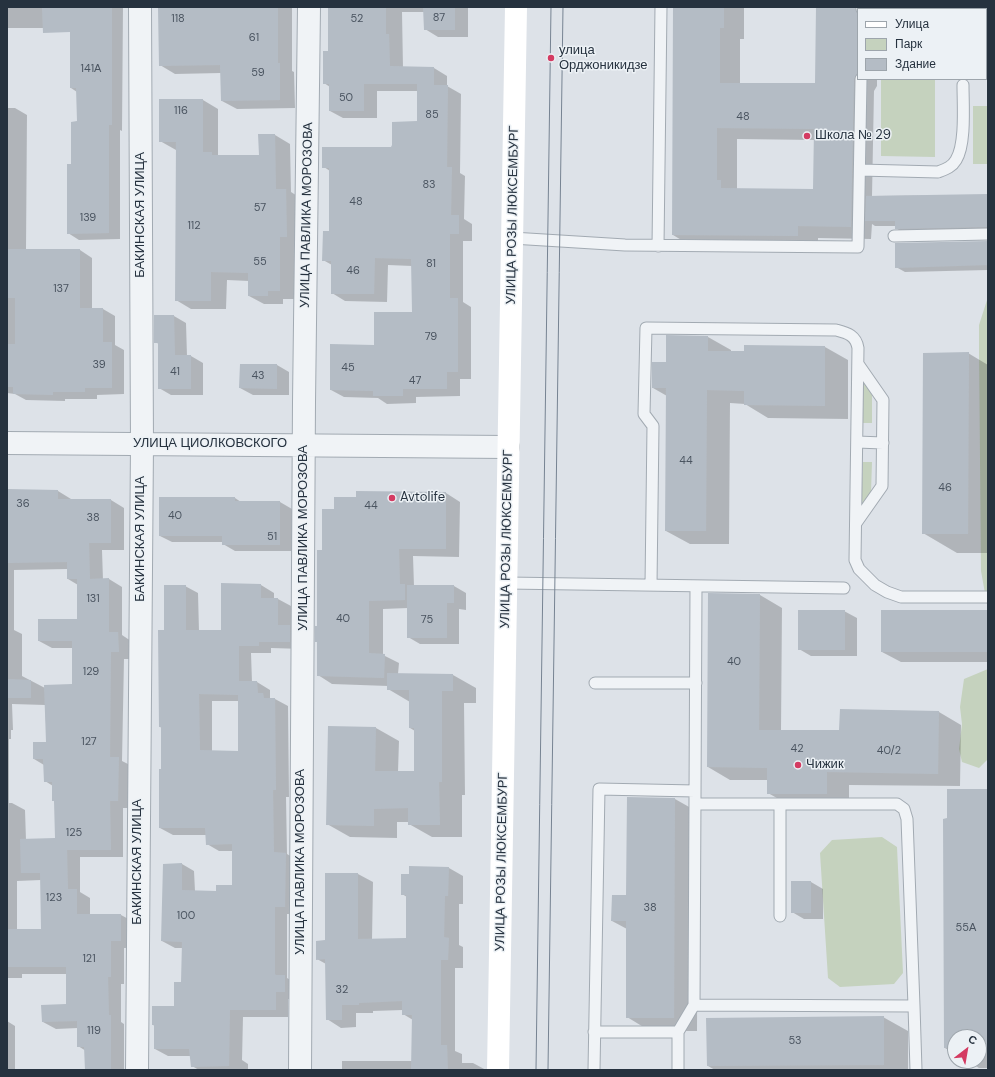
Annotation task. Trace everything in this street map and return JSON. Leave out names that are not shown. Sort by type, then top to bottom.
[{"type":"main road","name":"УЛИЦА РОЗЫ ЛЮКСЕМБУРГ","points":[[498,1070],[516,7]]},
{"type":"street","name":"БАКИНСКАЯ УЛИЦА","points":[[137,1070],[142,444],[140,7]]},
{"type":"street","name":"УЛИЦА ПАВЛИКА МОРОЗОВА","points":[[300,1070],[304,445],[309,7]]},
{"type":"street","name":"УЛИЦА ЦИОЛКОВСКОГО","points":[[7,443],[508,447]]},
{"type":"lane","points":[[658,246],[661,7]]},
{"type":"lane","points":[[512,238],[658,246],[858,247],[861,80]]},
{"type":"lane","points":[[860,170],[938,172],[948,169],[956,161],[961,151],[963,85]]},
{"type":"lane","points":[[894,236],[988,234]]},
{"type":"lane","points":[[650,585],[653,426],[644,414],[646,328],[836,330],[847,333],[857,342],[858,364],[855,560],[859,569],[875,584],[887,592],[901,597],[988,597]]},
{"type":"lane","points":[[856,523],[882,486],[883,443],[883,400],[858,364]]},
{"type":"lane","points":[[857,442],[883,443]]},
{"type":"lane","points":[[507,583],[844,588]]},
{"type":"lane","points":[[678,1070],[678,1032],[694,1006],[696,586]]},
{"type":"lane","points":[[595,683],[696,683]]},
{"type":"lane","points":[[594,1070],[599,789],[695,791]]},
{"type":"lane","points":[[695,804],[897,804],[904,809],[907,819],[916,1070]]},
{"type":"lane","points":[[780,804],[780,916]]},
{"type":"lane","points":[[694,1006],[914,1006]]},
{"type":"lane","points":[[594,1032],[678,1032]]},
{"type":"green space","points":[[881,80],[935,80],[935,157],[881,156]]},
{"type":"green space","points":[[973,106],[988,106],[988,164],[973,164]]},
{"type":"green space","points":[[988,297],[988,610],[981,571],[979,325]]},
{"type":"green space","points":[[863,382],[865,382],[872,395],[872,423],[863,423]]},
{"type":"green space","points":[[863,462],[872,462],[871,492],[863,503],[861,503]]},
{"type":"green space","points":[[988,669],[988,759],[979,768],[962,762],[959,749],[962,724],[960,707],[964,679]]},
{"type":"green space","points":[[882,837],[897,847],[903,973],[894,984],[840,987],[828,978],[820,853],[832,840]]},
{"type":"building","points":[[42,7],[112,7],[112,125],[109,125],[109,233],[67,234],[67,164],[71,164],[71,122],[77,121],[76,88],[70,88],[70,32],[43,33]]},
{"type":"building","points":[[278,7],[278,63],[280,63],[280,100],[221,101],[220,65],[159,66],[158,8]]},
{"type":"building","points":[[328,7],[386,7],[386,34],[389,34],[390,66],[434,67],[434,85],[448,85],[447,167],[452,167],[451,215],[459,215],[459,234],[450,234],[450,298],[458,298],[458,372],[447,372],[447,389],[403,389],[403,396],[373,396],[373,391],[330,390],[330,344],[374,345],[374,312],[412,312],[411,259],[375,258],[374,294],[331,294],[331,261],[322,261],[323,231],[329,231],[329,168],[322,168],[322,147],[391,147],[392,122],[417,121],[417,84],[364,84],[364,111],[329,111],[329,84],[323,84],[323,51],[328,51]]},
{"type":"building","points":[[423,7],[455,7],[455,30],[424,30]]},
{"type":"building","points":[[673,7],[724,7],[724,28],[720,28],[720,83],[815,83],[816,7],[855,7],[857,13],[857,74],[854,79],[851,227],[798,226],[798,236],[672,235]],"holes":[[[717,128],[814,129],[813,189],[721,188],[721,180],[717,180]]]},
{"type":"building","points":[[159,99],[203,99],[203,152],[212,152],[212,155],[259,155],[258,134],[275,134],[276,189],[286,189],[287,237],[280,237],[280,291],[268,291],[268,296],[248,296],[248,273],[211,272],[211,301],[175,301],[176,142],[159,142]]},
{"type":"building","points":[[988,194],[988,227],[895,229],[895,221],[865,221],[866,196]]},
{"type":"building","points":[[988,241],[988,265],[895,268],[895,243]]},
{"type":"building","points":[[7,249],[80,249],[80,308],[103,308],[103,342],[112,342],[112,388],[85,388],[85,392],[53,392],[53,395],[13,394],[13,387],[7,387],[7,344],[15,344],[15,298],[7,298]]},
{"type":"building","points":[[154,315],[174,315],[175,355],[191,355],[191,389],[158,389],[158,343],[154,343]]},
{"type":"building","points":[[666,335],[708,336],[708,351],[744,351],[744,345],[825,346],[825,406],[744,405],[744,391],[707,390],[706,531],[665,531],[666,388],[652,388],[652,362],[666,362]]},
{"type":"building","points":[[969,352],[968,534],[922,534],[923,353]]},
{"type":"building","points":[[240,364],[277,364],[277,389],[239,388]]},
{"type":"building","points":[[7,489],[58,490],[58,499],[111,499],[111,543],[89,543],[90,579],[109,578],[109,632],[118,632],[119,652],[111,652],[110,757],[119,757],[118,801],[110,801],[111,850],[67,850],[68,889],[77,889],[77,914],[121,914],[121,941],[111,941],[111,977],[108,977],[109,1015],[111,1015],[111,1070],[85,1070],[84,1047],[77,1047],[77,1021],[42,1022],[41,1005],[66,1004],[66,967],[7,967],[7,929],[41,929],[40,873],[21,873],[20,839],[55,838],[52,782],[44,782],[43,759],[33,759],[33,742],[46,742],[44,685],[72,684],[72,641],[38,641],[38,619],[77,619],[77,579],[67,579],[67,562],[7,563]]},
{"type":"building","points":[[356,491],[446,492],[446,549],[399,549],[400,584],[405,584],[405,600],[369,601],[369,653],[385,654],[384,678],[317,676],[317,642],[315,642],[315,626],[317,626],[317,550],[322,550],[322,509],[334,509],[334,497],[356,497]]},
{"type":"building","points":[[159,497],[235,497],[235,501],[280,501],[280,545],[222,545],[222,536],[159,536]]},
{"type":"building","points":[[221,583],[261,584],[261,598],[278,598],[278,625],[290,625],[290,642],[259,642],[259,646],[239,646],[239,681],[257,681],[258,693],[263,693],[264,698],[275,698],[276,790],[273,790],[274,852],[286,853],[285,907],[275,907],[275,974],[285,975],[285,992],[276,992],[276,1010],[230,1010],[229,1066],[191,1067],[189,1049],[154,1049],[152,1006],[174,1006],[174,982],[181,982],[182,942],[161,941],[163,864],[182,863],[182,890],[216,891],[216,885],[232,885],[232,844],[206,845],[205,828],[159,828],[161,727],[159,727],[158,630],[164,630],[164,585],[186,585],[186,630],[221,630]],"holes":[[[199,694],[238,695],[238,751],[200,750]]]},
{"type":"building","points":[[407,585],[454,585],[454,603],[447,603],[447,638],[407,638]]},
{"type":"building","points":[[708,593],[760,594],[759,730],[839,730],[840,709],[939,711],[938,774],[827,772],[827,794],[767,794],[767,768],[707,767]]},
{"type":"building","points":[[798,610],[845,610],[845,650],[798,650]]},
{"type":"building","points":[[881,610],[988,610],[988,652],[881,652]]},
{"type":"building","points":[[387,673],[453,674],[453,691],[442,691],[442,782],[439,782],[440,825],[408,825],[408,808],[374,809],[374,826],[326,825],[328,726],[376,727],[375,771],[414,771],[414,728],[409,728],[409,690],[387,690]]},
{"type":"building","points":[[7,679],[31,680],[31,698],[7,698]]},
{"type":"building","points":[[947,789],[988,789],[988,1049],[987,1029],[947,1029],[947,1048],[944,1048],[943,819],[947,818]]},
{"type":"building","points":[[627,797],[675,798],[674,1018],[626,1018],[626,921],[611,921],[612,895],[626,895]]},
{"type":"building","points":[[409,866],[449,867],[448,896],[445,896],[444,937],[449,938],[448,960],[441,960],[441,1045],[447,1045],[448,1070],[411,1070],[412,1015],[402,1015],[402,1001],[342,1005],[342,1020],[326,1020],[325,959],[316,960],[316,941],[325,940],[325,873],[358,873],[358,939],[406,938],[406,895],[401,895],[401,874],[409,874]]},
{"type":"building","points":[[791,881],[811,881],[811,913],[791,913]]},
{"type":"building","points":[[884,1016],[884,1065],[707,1066],[706,1018]]},
{"type":"tram line","points":[[536,1070],[551,7]]},
{"type":"tram line","points":[[548,1070],[563,7]]},
{"type":"place","name":"улица Орджоникидзе","points":[[551,58]]},
{"type":"place","name":"Школа № 29","points":[[807,136]]},
{"type":"place","name":"Avtolife","points":[[392,498]]},
{"type":"place","name":"Чижик","points":[[798,765]]}]
